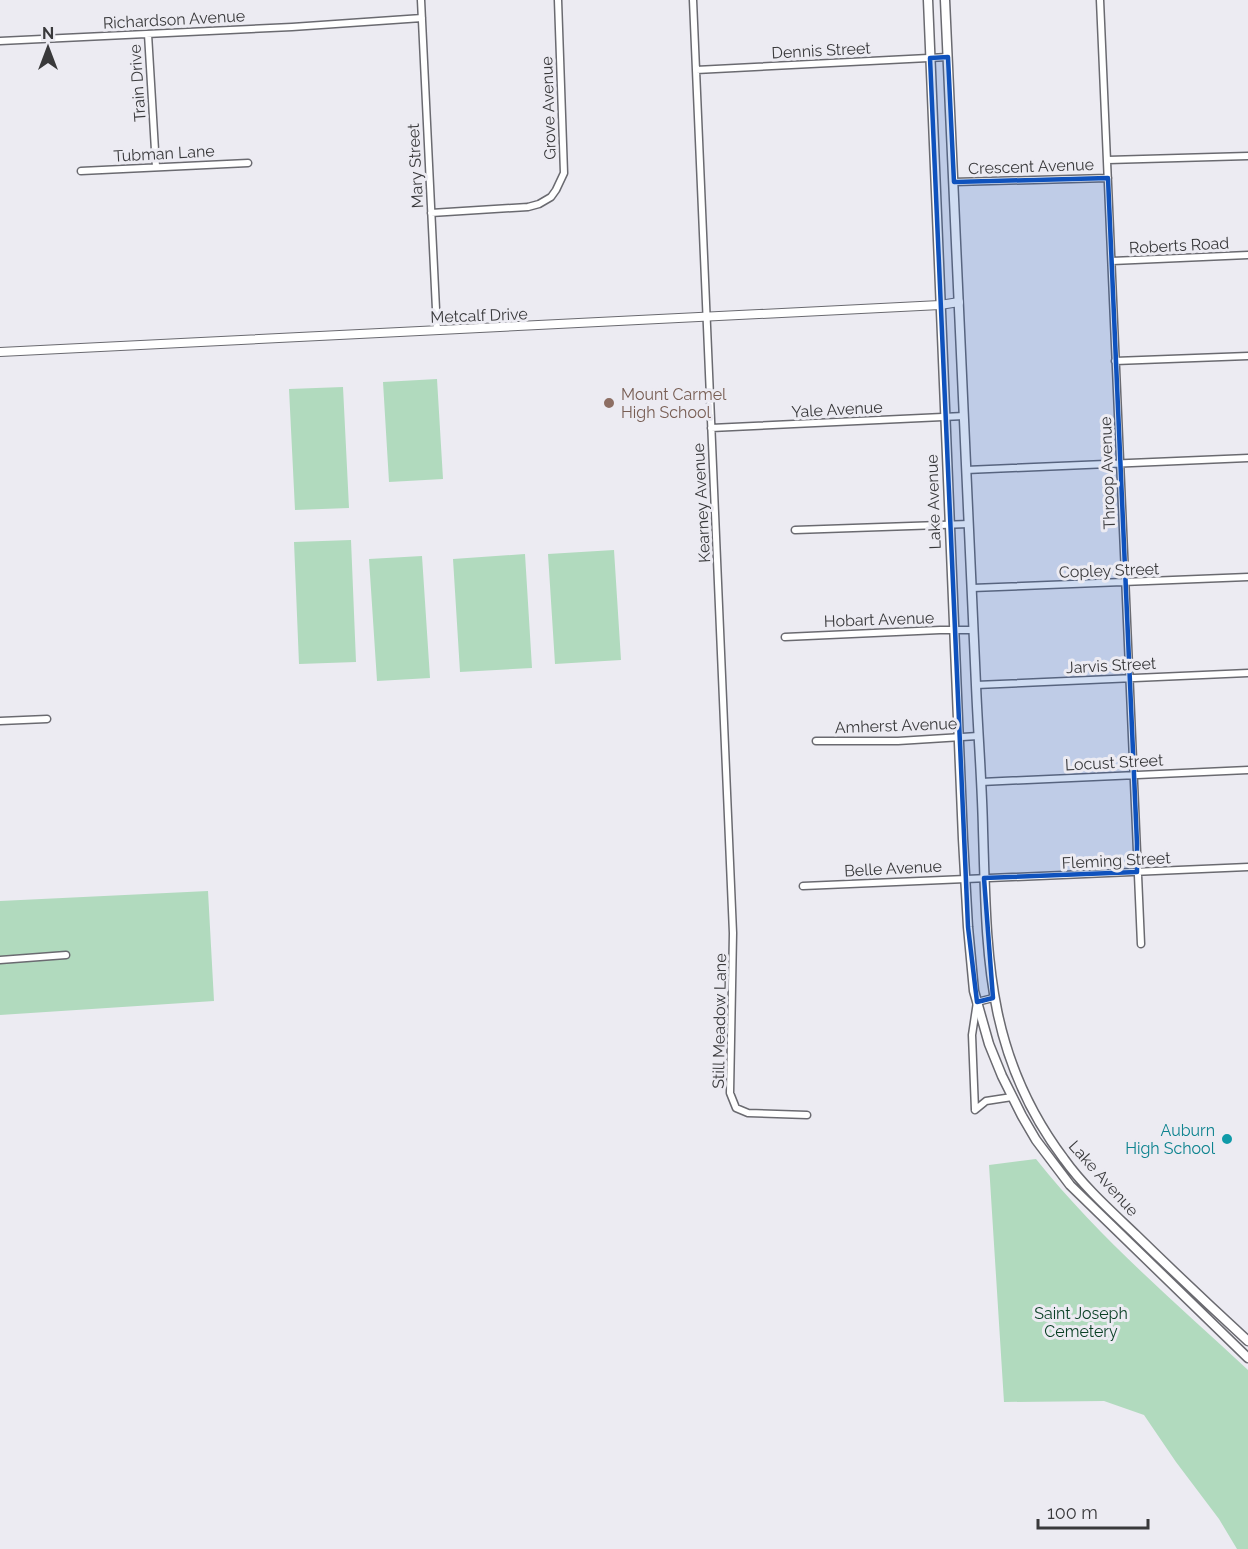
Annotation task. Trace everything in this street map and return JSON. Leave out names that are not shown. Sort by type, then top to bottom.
[{"type":"main road","name":"Lake Avenue","points":[[928,0],[965,878],[971,964],[977,1002],[989,1044],[1012,1097],[1036,1140],[1070,1185],[1248,1358]]},
{"type":"main road","name":"Lake Avenue","points":[[945,0],[986,926],[993,998],[1003,1038],[1017,1076],[1034,1113],[1065,1161],[1104,1204],[1248,1341]]},
{"type":"street","name":"Mary Street","points":[[421,0],[437,330]]},
{"type":"street","name":"Grove Avenue","points":[[431,213],[528,207],[544,202],[556,190],[564,173],[558,0]]},
{"type":"street","name":"Kearney Avenue","points":[[693,0],[733,933]]},
{"type":"street","name":"Throop Avenue","points":[[1100,0],[1141,944]]},
{"type":"street","name":"Richardson Avenue","points":[[0,41],[422,18]]},
{"type":"street","name":"Train Drive","points":[[147,34],[156,167]]},
{"type":"street","name":"Dennis Street","points":[[696,70],[948,57]]},
{"type":"street","name":"Crescent Avenue","points":[[1108,160],[1248,156]]},
{"type":"street","name":"Tubman Lane","points":[[81,171],[248,163]]},
{"type":"street","name":"Crescent Avenue","points":[[954,182],[1108,178]]},
{"type":"street","name":"Roberts Road","points":[[1112,261],[1248,255]]},
{"type":"street","name":"Metcalf Drive","points":[[0,351],[940,305],[959,302]]},
{"type":"street","points":[[1115,361],[1248,356]]},
{"type":"street","name":"Yale Avenue","points":[[711,428],[964,416]]},
{"type":"street","points":[[966,470],[1248,458]]},
{"type":"street","points":[[795,530],[969,524]]},
{"type":"street","name":"Copley Street","points":[[972,588],[1248,577]]},
{"type":"street","name":"Hobart Avenue","points":[[785,637],[974,630]]},
{"type":"street","name":"Jarvis Street","points":[[976,685],[1248,673]]},
{"type":"street","points":[[0,721],[47,719]]},
{"type":"street","name":"Amherst Avenue","points":[[816,741],[978,736]]},
{"type":"street","name":"Locust Street","points":[[981,782],[1248,770]]},
{"type":"street","name":"Fleming Street","points":[[984,878],[1248,867]]},
{"type":"street","name":"Belle Avenue","points":[[803,886],[984,878]]},
{"type":"street","name":"Still Meadow Lane","points":[[733,933],[730,1093],[736,1108],[748,1113],[807,1115]]},
{"type":"street","points":[[0,960],[66,955]]},
{"type":"street","points":[[977,1002],[993,998]]},
{"type":"street","name":"Lake Avenue","points":[[977,1002],[972,1035],[975,1110],[986,1101],[1012,1097]]},
{"type":"highlighted area","points":[[948,57],[954,182],[1108,178],[1137,872],[984,878],[993,998],[977,1002],[968,927],[930,58]]},
{"type":"green space","points":[[437,379],[443,479],[389,482],[383,382]]},
{"type":"green space","points":[[343,387],[349,508],[295,510],[289,389]]},
{"type":"green space","points":[[351,540],[356,662],[299,664],[294,542]]},
{"type":"green space","points":[[614,550],[621,660],[555,664],[548,554]]},
{"type":"green space","points":[[525,554],[532,668],[460,672],[453,559]]},
{"type":"green space","points":[[422,556],[430,678],[377,681],[369,559]]},
{"type":"green space","points":[[208,891],[214,1001],[0,1015],[0,901]]},
{"type":"green space","name":"Saint Joseph Cemetery","points":[[1036,1159],[1111,1242],[1248,1370],[1248,1549],[1237,1549],[1219,1519],[1144,1415],[1104,1401],[1004,1402],[989,1165]]},
{"type":"place","name":"Mount Carmel High School","points":[[609,403]]},
{"type":"place","name":"Auburn High School","points":[[1227,1139]]}]
